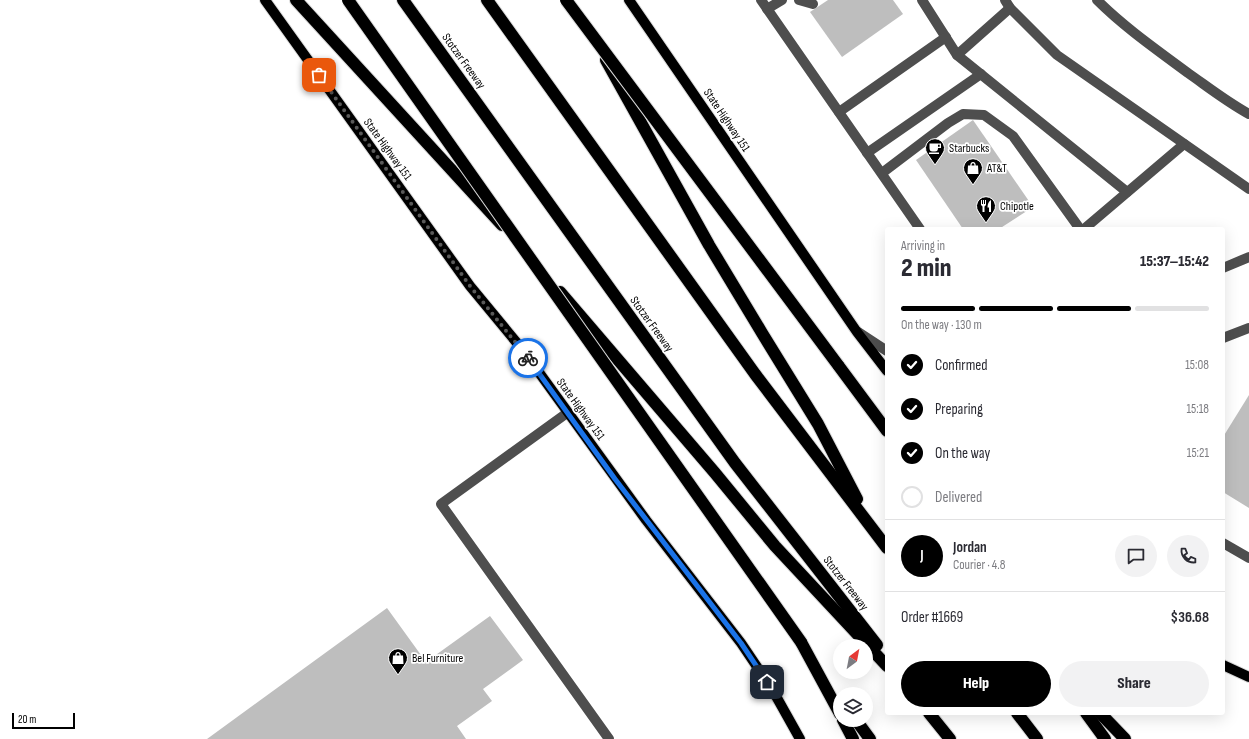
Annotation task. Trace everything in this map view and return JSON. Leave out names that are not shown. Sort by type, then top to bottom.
[{"type":"highway","points":[[296,0],[489,211],[710,467],[775,546],[885,664]]},
{"type":"highway","points":[[348,0],[833,687]]},
{"type":"highway","name":"Stotzer Freeway","points":[[403,0],[735,463],[885,656]]},
{"type":"highway","points":[[488,0],[759,380],[885,546]]},
{"type":"highway","points":[[566,0],[885,428]]},
{"type":"highway","points":[[573,0],[709,245],[818,424],[870,527]]},
{"type":"highway","points":[[801,642],[833,701]]},
{"type":"highway","points":[[931,715],[950,739]]},
{"type":"highway","points":[[1019,715],[1037,739]]},
{"type":"highway","points":[[1087,715],[1105,739]]},
{"type":"highway","points":[[1102,715],[1125,739]]},
{"type":"highway","points":[[847,727],[853,739]]},
{"type":"highway","points":[[861,727],[870,739]]},
{"type":"main road","name":"State Highway 151","points":[[265,0],[470,286],[522,349],[641,514],[751,658],[772,689],[800,739]]},
{"type":"main road","name":"State Highway 151","points":[[629,0],[857,332],[885,368]]},
{"type":"main road","points":[[1225,666],[1249,677]]},
{"type":"lane","points":[[761,0],[919,227]]},
{"type":"lane","points":[[767,9],[782,0]]},
{"type":"lane","points":[[799,0],[813,4]]},
{"type":"lane","points":[[922,0],[957,54],[1127,192]]},
{"type":"lane","points":[[1096,0],[1111,14],[1161,53],[1249,114]]},
{"type":"lane","points":[[957,54],[1008,4],[1057,55],[1249,189]]},
{"type":"lane","points":[[839,112],[946,37]]},
{"type":"lane","points":[[867,153],[981,74]]},
{"type":"lane","points":[[882,173],[948,123],[963,114],[984,115],[1013,136],[1079,227]]},
{"type":"lane","points":[[1086,227],[1184,144]]},
{"type":"lane","points":[[1225,267],[1249,257]]},
{"type":"lane","points":[[1225,337],[1249,328]]},
{"type":"lane","points":[[857,332],[885,350]]},
{"type":"lane","points":[[567,413],[441,504],[609,739]]},
{"type":"lane","points":[[1225,544],[1249,558]]},
{"type":"building","points":[[828,0],[893,0],[903,14],[842,57],[810,12]]},
{"type":"building","points":[[973,120],[1033,207],[1002,227],[962,227],[916,160]]},
{"type":"building","points":[[1249,395],[1249,508],[1225,493],[1225,434]]},
{"type":"building","name":"Bel Furniture","points":[[387,608],[426,662],[490,616],[523,660],[483,689],[492,701],[457,726],[466,739],[207,739]]},
{"type":"way so far","points":[[319,75],[470,286],[528,358]]},
{"type":"place","name":"Starbucks","points":[[935,165]]},
{"type":"place","name":"AT&T","points":[[973,185]]},
{"type":"place","name":"Chipotle","points":[[986,223]]},
{"type":"place","name":"Bel Furniture","points":[[398,675]]},
{"type":"route","points":[[528,358],[615,479],[741,643],[767,682]]}]
